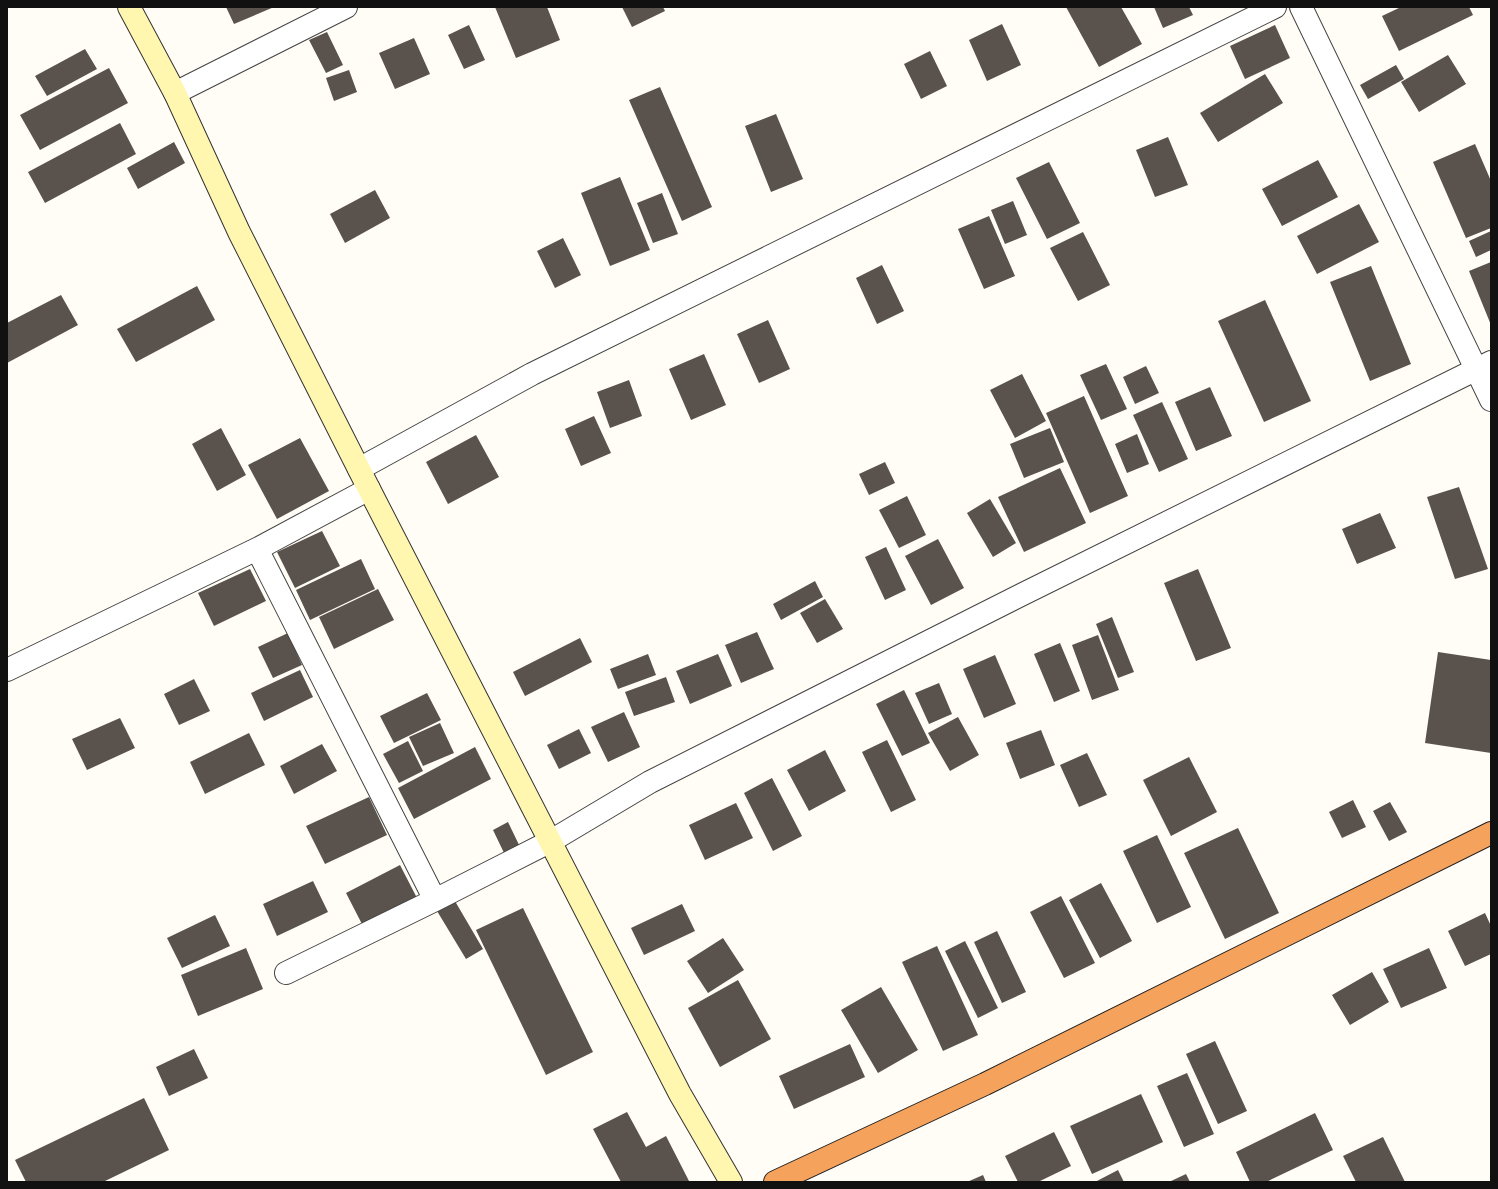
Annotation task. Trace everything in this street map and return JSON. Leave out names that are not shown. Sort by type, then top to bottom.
[{"type":"highway","points":[[775,1182],[999,1077],[1491,833]]},
{"type":"street","points":[[129,7],[175,93],[239,232],[369,489],[680,1094],[731,1182]]},
{"type":"street","points":[[175,93],[346,7]]},
{"type":"street","points":[[359,469],[532,374],[1275,7]]},
{"type":"street","points":[[1301,7],[1484,365],[1491,400]]},
{"type":"street","points":[[286,974],[551,841],[650,782],[1019,596],[1484,365]]},
{"type":"street","points":[[7,670],[257,549],[369,489]]},
{"type":"street","points":[[257,549],[435,900]]},
{"type":"building","points":[[226,7],[274,7],[234,24]]},
{"type":"building","points":[[495,7],[547,7],[560,40],[516,58]]},
{"type":"building","points":[[622,7],[663,7],[665,11],[632,27]]},
{"type":"building","points":[[1066,7],[1121,7],[1142,44],[1099,67]]},
{"type":"building","points":[[1154,7],[1189,7],[1193,15],[1163,28]]},
{"type":"building","points":[[1401,7],[1469,7],[1473,15],[1399,51],[1382,16]]},
{"type":"building","points":[[1002,24],[1021,65],[987,81],[969,40]]},
{"type":"building","points":[[469,25],[485,60],[464,69],[448,35]]},
{"type":"building","points":[[1275,25],[1290,58],[1245,79],[1230,46]]},
{"type":"building","points":[[327,32],[343,65],[326,73],[309,40]]},
{"type":"building","points":[[414,38],[430,74],[395,89],[379,53]]},
{"type":"building","points":[[85,49],[97,69],[47,96],[35,76]]},
{"type":"building","points":[[930,51],[947,86],[921,99],[904,64]]},
{"type":"building","points":[[1448,55],[1466,84],[1419,112],[1401,82]]},
{"type":"building","points":[[1396,65],[1404,79],[1368,99],[1360,85]]},
{"type":"building","points":[[109,68],[128,103],[40,150],[20,115]]},
{"type":"building","points":[[349,70],[357,92],[334,101],[326,78]]},
{"type":"building","points":[[1265,74],[1283,103],[1218,142],[1200,113]]},
{"type":"building","points":[[660,87],[712,207],[682,221],[629,100]]},
{"type":"building","points":[[776,114],[803,179],[771,192],[745,126]]},
{"type":"building","points":[[120,123],[136,154],[45,203],[28,172]]},
{"type":"building","points":[[1168,137],[1188,185],[1155,197],[1136,150]]},
{"type":"building","points":[[174,142],[185,163],[138,189],[127,168]]},
{"type":"building","points":[[1475,144],[1491,181],[1491,228],[1466,238],[1433,162]]},
{"type":"building","points":[[1318,160],[1338,197],[1282,226],[1262,189]]},
{"type":"building","points":[[1049,162],[1080,223],[1047,239],[1016,178]]},
{"type":"building","points":[[620,177],[650,250],[610,266],[581,193]]},
{"type":"building","points":[[375,190],[390,218],[345,243],[330,214]]},
{"type":"building","points":[[662,193],[678,234],[653,243],[637,203]]},
{"type":"building","points":[[1013,201],[1027,235],[1005,244],[991,210]]},
{"type":"building","points":[[1359,204],[1379,242],[1317,274],[1297,236]]},
{"type":"building","points":[[989,216],[1015,276],[984,289],[958,229]]},
{"type":"building","points":[[1491,231],[1491,250],[1476,257],[1469,241]]},
{"type":"building","points":[[1083,232],[1110,285],[1078,301],[1050,248]]},
{"type":"building","points":[[563,238],[581,275],[555,288],[537,251]]},
{"type":"building","points":[[1491,262],[1491,325],[1469,271]]},
{"type":"building","points":[[882,265],[904,311],[877,324],[856,278]]},
{"type":"building","points":[[1371,266],[1411,364],[1370,381],[1330,282]]},
{"type":"building","points":[[197,286],[215,320],[136,362],[117,329]]},
{"type":"building","points":[[61,295],[78,325],[7,363],[7,323]]},
{"type":"building","points":[[1265,300],[1311,401],[1264,422],[1218,321]]},
{"type":"building","points":[[768,320],[790,369],[759,383],[737,334]]},
{"type":"building","points":[[704,354],[726,405],[691,420],[669,369]]},
{"type":"building","points":[[1106,364],[1127,409],[1101,420],[1080,375]]},
{"type":"building","points":[[1146,366],[1159,393],[1135,404],[1123,377]]},
{"type":"building","points":[[1022,374],[1046,421],[1015,438],[990,390]]},
{"type":"building","points":[[629,380],[642,416],[610,428],[597,392]]},
{"type":"building","points":[[1210,387],[1232,436],[1196,451],[1175,402]]},
{"type":"building","points":[[1084,396],[1128,496],[1090,513],[1046,413]]},
{"type":"building","points":[[1162,402],[1188,459],[1159,472],[1133,415]]},
{"type":"building","points":[[594,416],[611,453],[581,466],[565,429]]},
{"type":"building","points":[[221,428],[246,475],[217,491],[192,444]]},
{"type":"building","points":[[1050,428],[1064,462],[1024,478],[1010,444]]},
{"type":"building","points":[[1137,434],[1149,464],[1127,473],[1115,444]]},
{"type":"building","points":[[476,435],[499,477],[448,504],[426,462]]},
{"type":"building","points":[[300,438],[329,491],[277,519],[248,465]]},
{"type":"building","points":[[885,462],[895,483],[869,495],[859,474]]},
{"type":"building","points":[[1060,468],[1086,523],[1024,552],[998,497]]},
{"type":"building","points":[[1459,487],[1488,569],[1455,579],[1427,497]]},
{"type":"building","points":[[907,496],[926,535],[899,548],[879,510]]},
{"type":"building","points":[[990,499],[1016,543],[993,557],[967,513]]},
{"type":"building","points":[[1380,513],[1396,548],[1357,564],[1342,529]]},
{"type":"building","points":[[322,531],[340,566],[295,588],[277,552]]},
{"type":"building","points":[[938,539],[964,588],[931,605],[905,556]]},
{"type":"building","points":[[886,547],[906,590],[885,600],[865,557]]},
{"type":"building","points":[[361,559],[375,589],[310,620],[296,590]]},
{"type":"building","points":[[250,569],[266,601],[214,626],[198,593]]},
{"type":"building","points":[[1198,569],[1231,648],[1196,661],[1164,583]]},
{"type":"building","points":[[815,581],[823,597],[781,620],[773,604]]},
{"type":"building","points":[[378,589],[394,620],[334,649],[319,617]]},
{"type":"building","points":[[825,599],[843,629],[817,643],[800,613]]},
{"type":"building","points":[[1112,617],[1134,672],[1118,678],[1096,624]]},
{"type":"building","points":[[757,632],[774,669],[741,683],[725,645]]},
{"type":"building","points":[[288,633],[302,665],[273,678],[258,647]]},
{"type":"building","points":[[1098,635],[1119,690],[1092,700],[1072,645]]},
{"type":"building","points":[[580,638],[592,662],[525,696],[513,672]]},
{"type":"building","points":[[1060,643],[1080,691],[1054,702],[1034,654]]},
{"type":"building","points":[[1438,652],[1491,660],[1491,753],[1425,743]]},
{"type":"building","points":[[648,654],[656,675],[618,689],[610,669]]},
{"type":"building","points":[[718,654],[732,686],[690,704],[676,671]]},
{"type":"building","points":[[995,655],[1016,704],[984,718],[963,669]]},
{"type":"building","points":[[300,670],[313,697],[264,721],[251,693]]},
{"type":"building","points":[[666,677],[675,702],[634,716],[625,692]]},
{"type":"building","points":[[194,679],[210,711],[179,725],[164,694]]},
{"type":"building","points":[[939,683],[952,714],[929,724],[915,693]]},
{"type":"building","points":[[904,690],[930,743],[902,756],[876,704]]},
{"type":"building","points":[[427,693],[441,720],[394,743],[380,716]]},
{"type":"building","points":[[624,712],[640,747],[608,762],[591,727]]},
{"type":"building","points":[[958,717],[979,755],[950,771],[928,733]]},
{"type":"building","points":[[120,718],[135,748],[87,770],[72,739]]},
{"type":"building","points":[[440,723],[454,753],[423,766],[409,737]]},
{"type":"building","points":[[579,729],[591,753],[559,769],[547,745]]},
{"type":"building","points":[[1041,730],[1055,765],[1020,779],[1006,743]]},
{"type":"building","points":[[249,733],[265,765],[205,794],[190,762]]},
{"type":"building","points":[[887,740],[916,800],[891,812],[862,752]]},
{"type":"building","points":[[408,741],[423,771],[399,783],[383,754]]},
{"type":"building","points":[[322,744],[337,771],[294,794],[280,766]]},
{"type":"building","points":[[475,747],[491,779],[414,819],[398,788]]},
{"type":"building","points":[[825,750],[846,791],[809,811],[787,770]]},
{"type":"building","points":[[1087,753],[1107,795],[1079,807],[1060,765]]},
{"type":"building","points":[[1189,757],[1217,812],[1171,836],[1143,780]]},
{"type":"building","points":[[772,778],[802,836],[773,851],[744,793]]},
{"type":"building","points":[[369,797],[387,835],[325,864],[306,826]]},
{"type":"building","points":[[1353,800],[1366,827],[1342,838],[1329,812]]},
{"type":"building","points":[[1390,802],[1407,832],[1389,841],[1373,811]]},
{"type":"building","points":[[736,803],[753,838],[705,860],[689,825]]},
{"type":"building","points":[[508,822],[521,849],[506,857],[493,830]]},
{"type":"building","points":[[1238,828],[1279,913],[1225,939],[1184,853]]},
{"type":"building","points":[[1157,835],[1191,907],[1157,923],[1123,851]]},
{"type":"building","points":[[400,865],[417,898],[363,926],[346,893]]},
{"type":"building","points":[[313,881],[328,912],[277,936],[263,904]]},
{"type":"building","points":[[1101,883],[1132,941],[1100,958],[1069,900]]},
{"type":"building","points":[[452,896],[483,949],[466,959],[434,906]]},
{"type":"building","points":[[1061,896],[1095,963],[1064,978],[1030,912]]},
{"type":"building","points":[[682,904],[695,931],[644,955],[631,928]]},
{"type":"building","points":[[523,908],[593,1052],[546,1075],[476,930]]},
{"type":"building","points":[[1485,913],[1491,926],[1491,954],[1465,966],[1448,931]]},
{"type":"building","points":[[215,915],[230,946],[182,968],[167,938]]},
{"type":"building","points":[[997,931],[1026,992],[1002,1003],[974,942]]},
{"type":"building","points":[[723,938],[744,970],[708,993],[687,961]]},
{"type":"building","points":[[965,941],[998,1008],[978,1018],[945,951]]},
{"type":"building","points":[[937,946],[978,1035],[943,1051],[902,962]]},
{"type":"building","points":[[246,948],[263,989],[198,1016],[181,975]]},
{"type":"building","points":[[1429,948],[1447,988],[1401,1008],[1383,969]]},
{"type":"building","points":[[1372,972],[1389,1002],[1350,1025],[1332,995]]},
{"type":"building","points":[[738,980],[771,1039],[720,1067],[688,1008]]},
{"type":"building","points":[[881,987],[918,1050],[878,1073],[841,1010]]},
{"type":"building","points":[[1215,1041],[1247,1111],[1218,1124],[1186,1054]]},
{"type":"building","points":[[850,1044],[865,1077],[794,1109],[779,1076]]},
{"type":"building","points":[[194,1049],[208,1078],[169,1096],[156,1067]]},
{"type":"building","points":[[1187,1073],[1214,1134],[1184,1147],[1157,1086]]},
{"type":"building","points":[[1141,1094],[1163,1142],[1092,1174],[1070,1126]]},
{"type":"building","points":[[144,1098],[169,1150],[103,1182],[26,1182],[15,1160]]},
{"type":"building","points":[[627,1112],[646,1147],[666,1136],[689,1181],[621,1182],[593,1129]]},
{"type":"building","points":[[1315,1113],[1333,1150],[1266,1182],[1250,1182],[1236,1152]]},
{"type":"building","points":[[1054,1132],[1071,1166],[1038,1182],[1018,1182],[1005,1156]]},
{"type":"building","points":[[1383,1137],[1405,1182],[1356,1182],[1343,1156]]},
{"type":"building","points":[[1118,1170],[1124,1182],[1095,1182]]},
{"type":"building","points":[[1186,1174],[1190,1182],[1169,1182]]},
{"type":"building","points":[[983,1175],[986,1182],[967,1182]]}]
